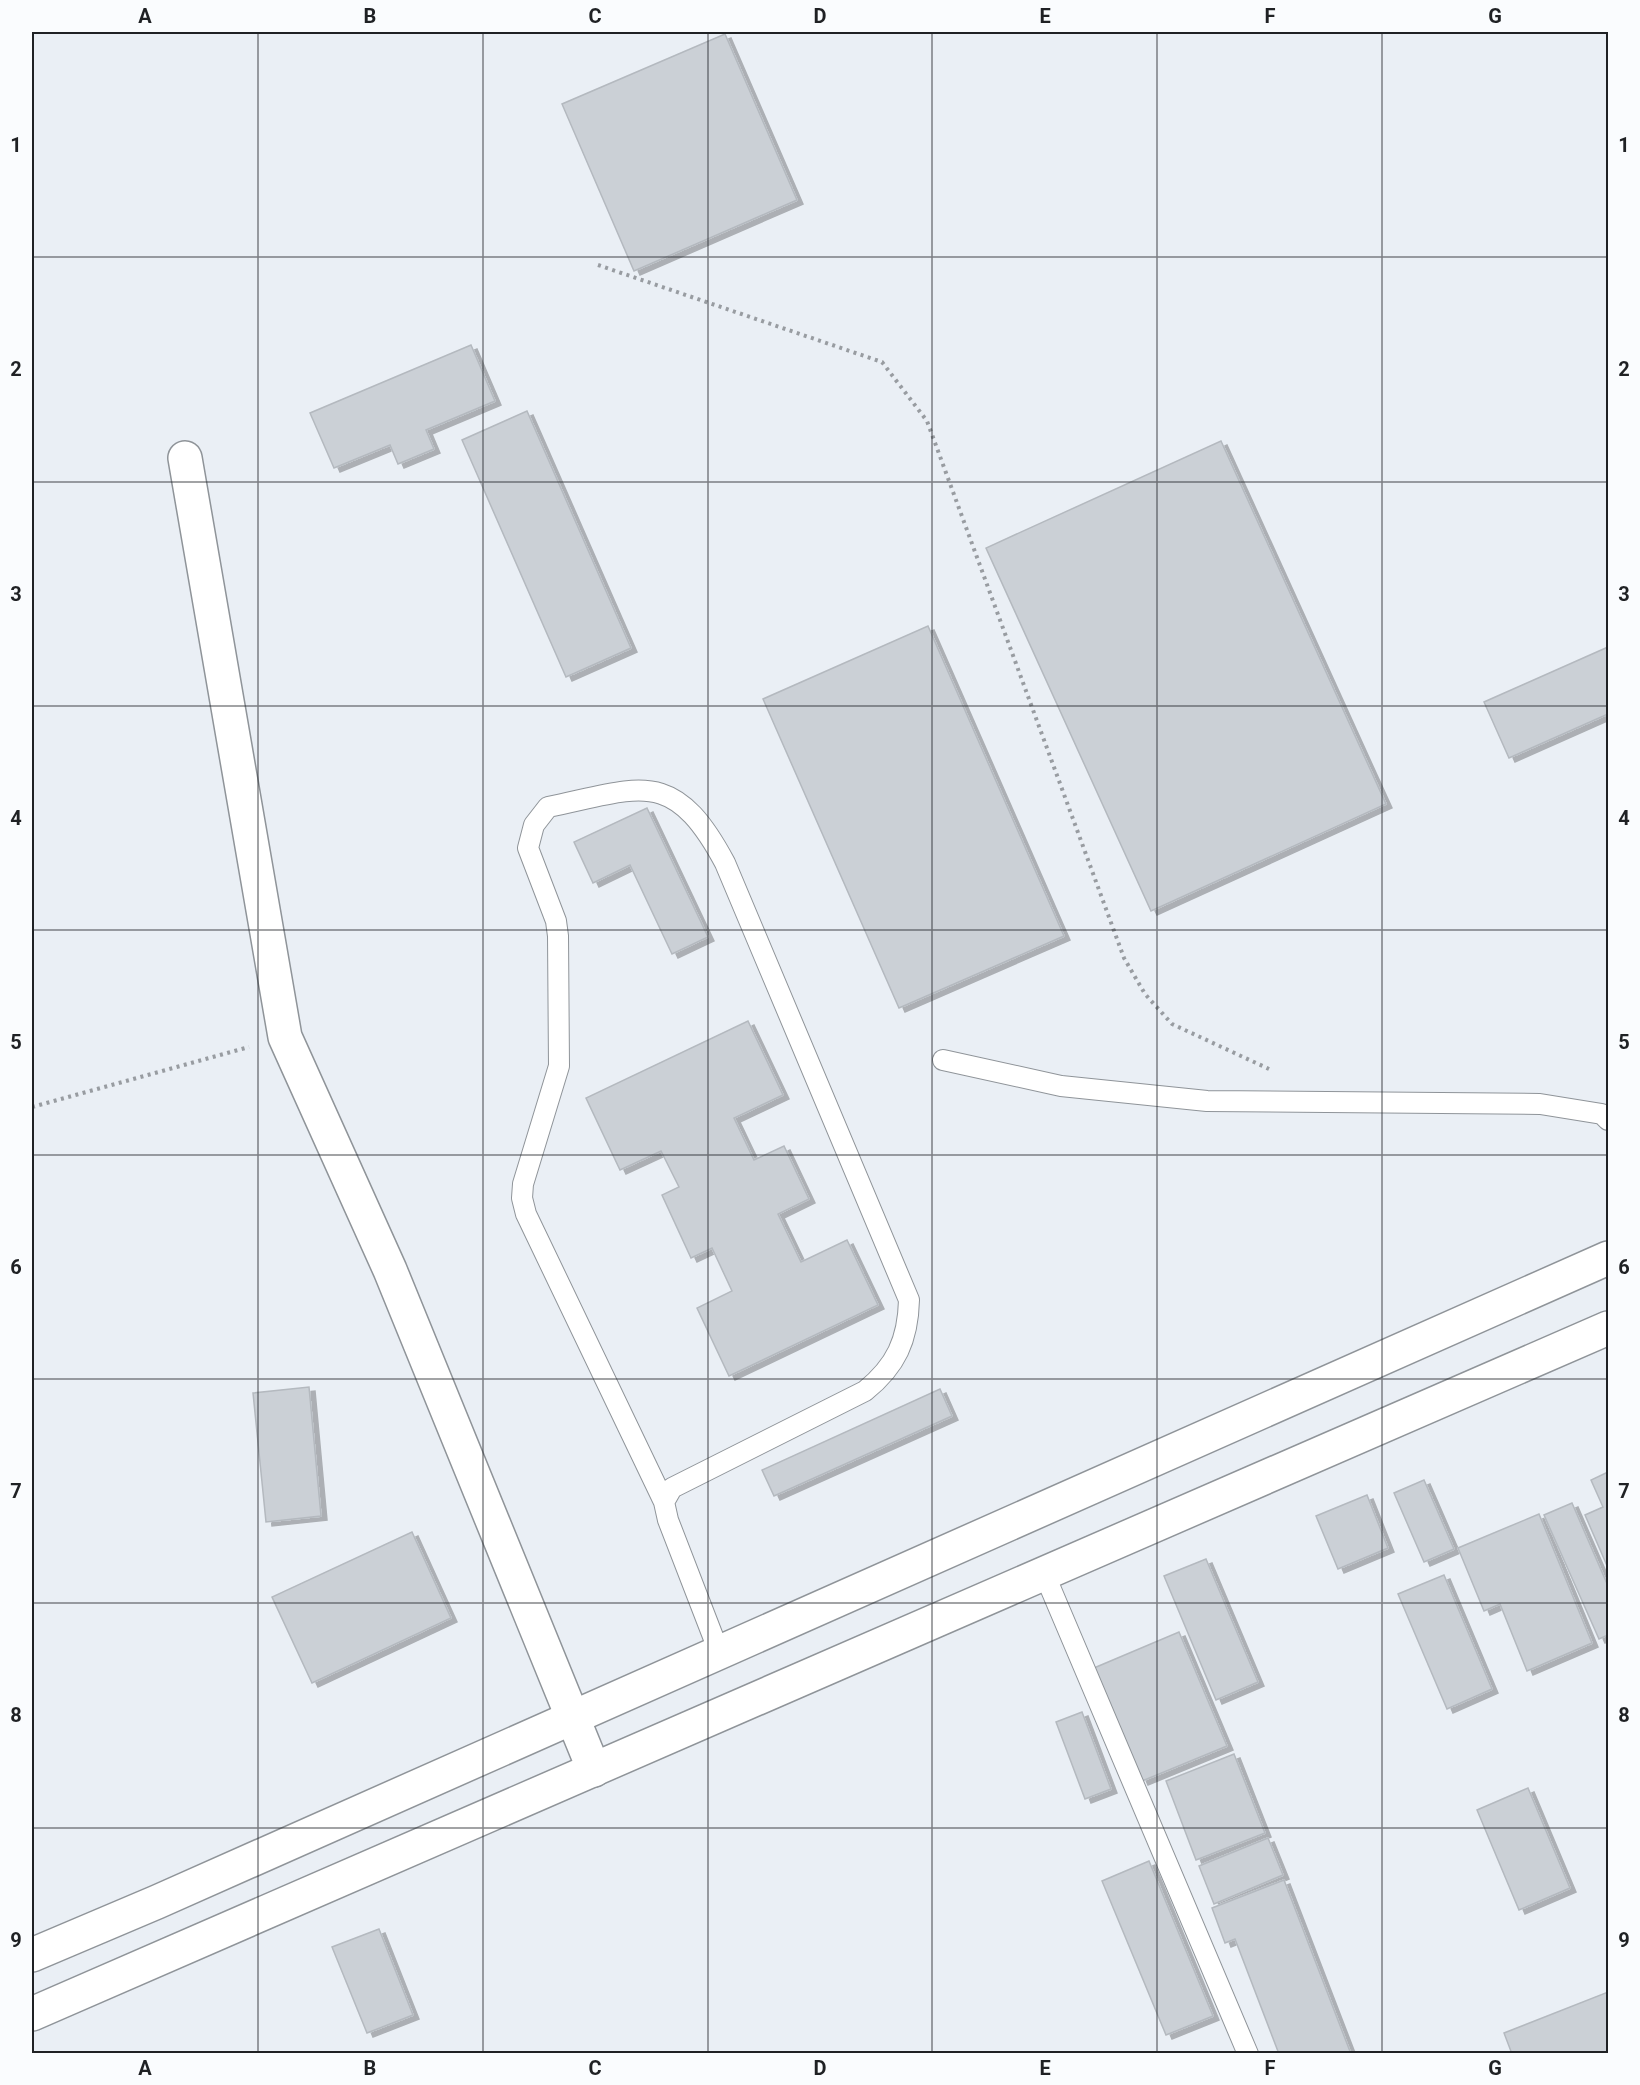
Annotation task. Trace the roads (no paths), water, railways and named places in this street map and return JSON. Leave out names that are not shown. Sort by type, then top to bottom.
[{"type":"street","points":[[185,458],[285,1037],[390,1270],[594,1770]]},
{"type":"street","points":[[32,1954],[572,1718],[1608,1258]]},
{"type":"street","points":[[32,2014],[1608,1328]]},
{"type":"lane","points":[[664,1502],[672,1488],[865,1391],[886,1374],[908,1323],[909,1300],[725,862],[696,816],[675,800],[659,792],[637,789],[548,807],[534,825],[528,848],[556,921],[558,936],[559,1066],[523,1184],[522,1198],[526,1214],[664,1502],[668,1520],[719,1652]]},
{"type":"lane","points":[[943,1060],[1061,1086],[1206,1101],[1540,1104],[1602,1114],[1608,1120]]},
{"type":"lane","points":[[1044,1573],[1248,2054]]}]
